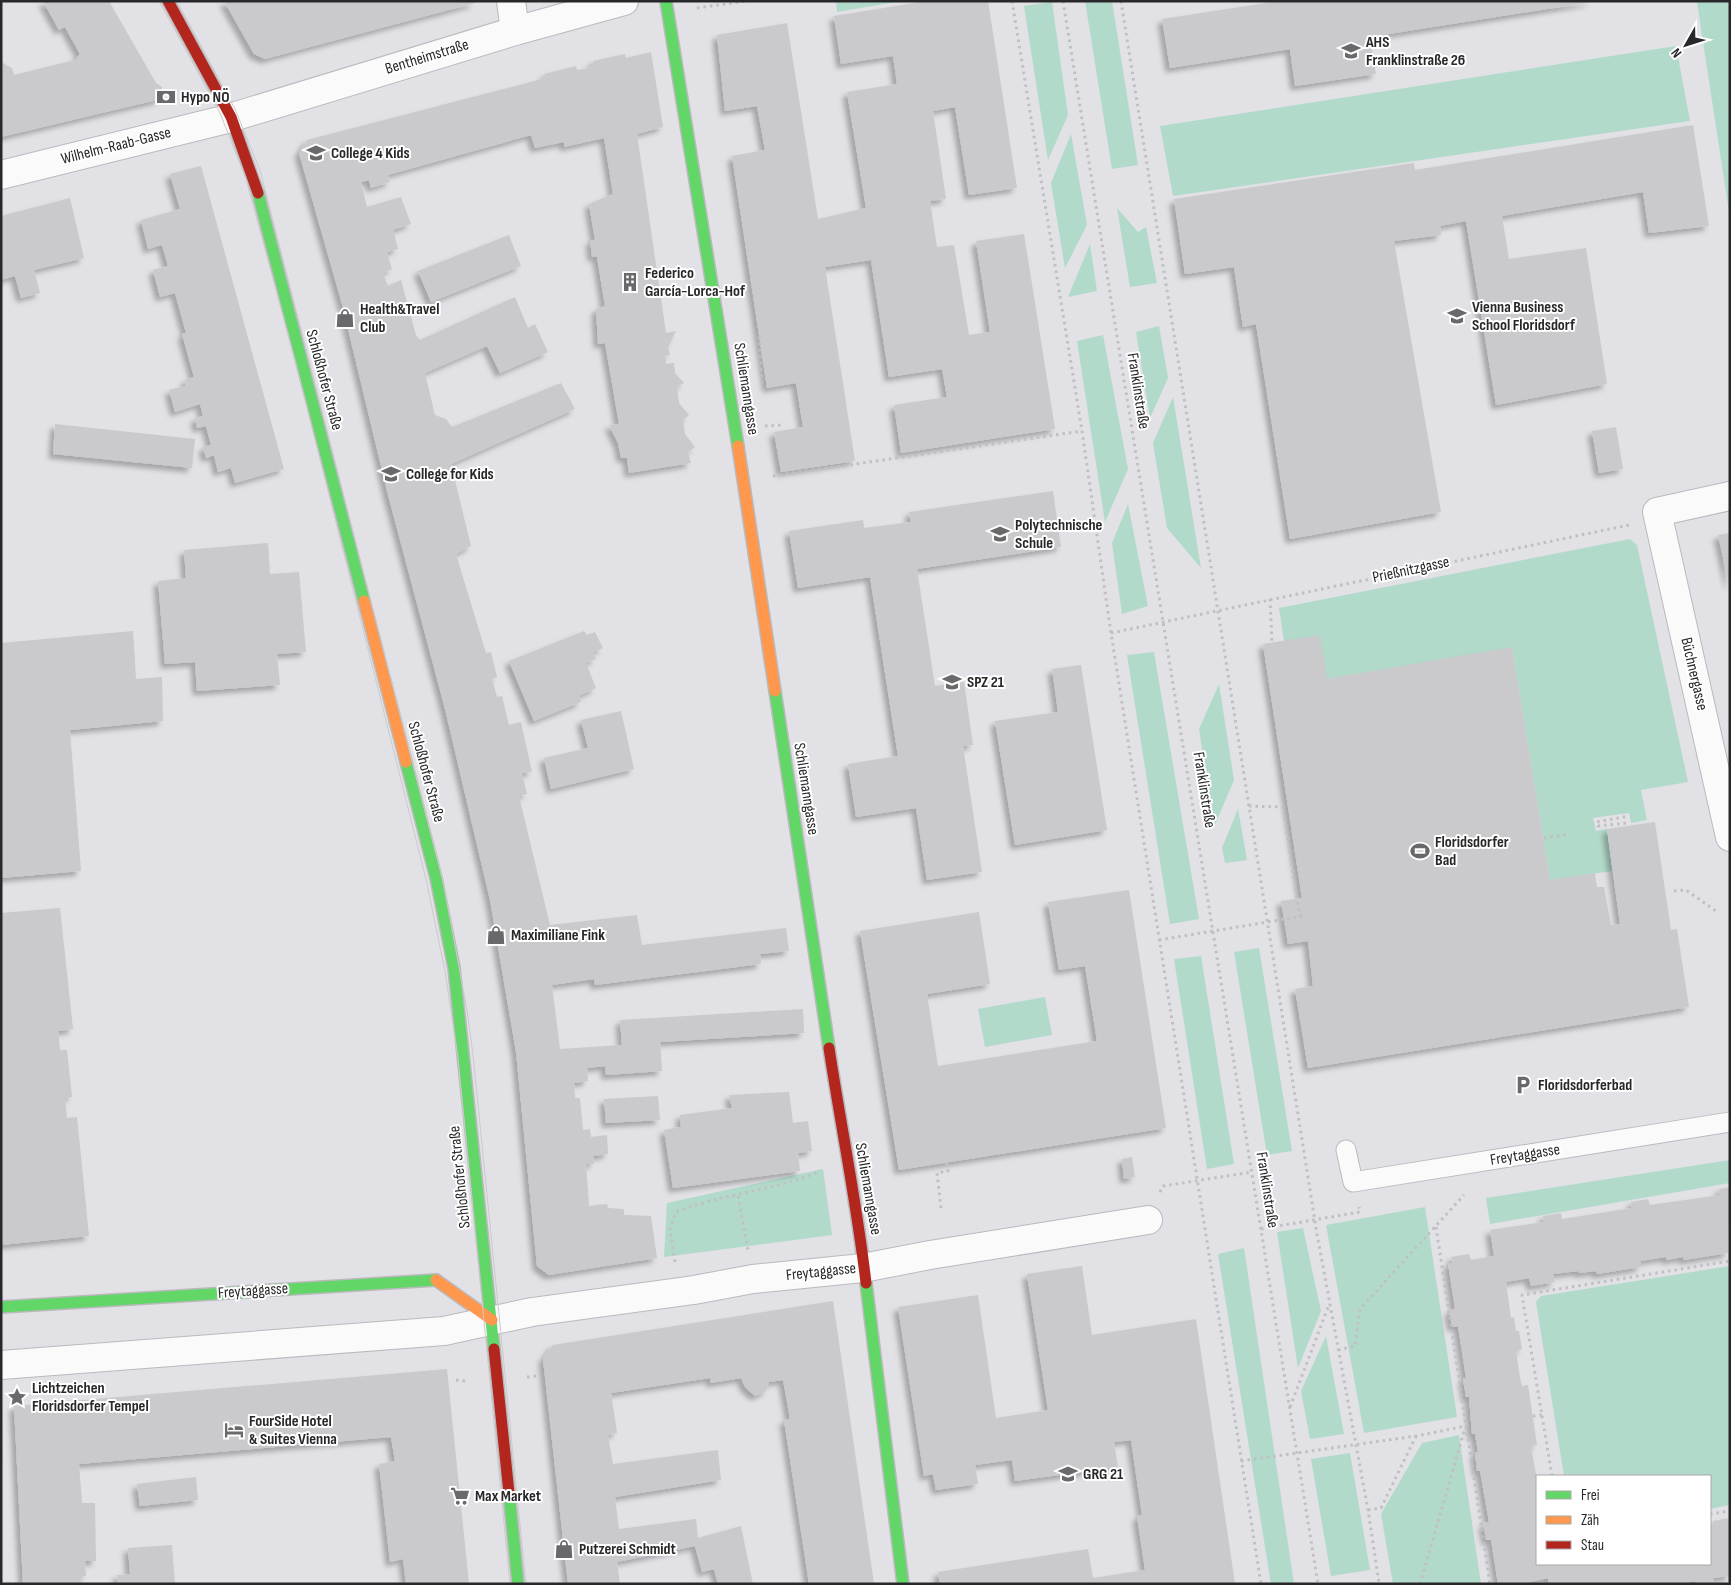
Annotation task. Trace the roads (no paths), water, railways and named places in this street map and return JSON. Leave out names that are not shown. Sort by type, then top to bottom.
[{"type":"street","name":"Schloßhofer Straße","points":[[168,1],[231,117],[253,174],[436,878],[454,968],[518,1584]]},
{"type":"street","points":[[510,1],[515,31]]},
{"type":"street","name":"Bentheimstraße","points":[[231,117],[515,31],[624,1]]},
{"type":"street","name":"Schliemanngasse","points":[[666,1],[846,1159],[860,1231],[903,1584]]},
{"type":"street","name":"Wilhelm-Raab-Gasse","points":[[1,175],[231,117]]},
{"type":"street","name":"Büchnergasse","points":[[1730,496],[1658,515],[1730,837]]},
{"type":"street","name":"Freytaggasse","points":[[1,1366],[444,1331],[492,1320],[753,1279],[863,1268],[930,1255],[1148,1220]]},
{"type":"street","name":"Freytaggasse","points":[[1,1307],[434,1279],[492,1320]]},
{"type":"lane","name":"Freytaggasse","points":[[1346,1150],[1353,1182],[1730,1122]]},
{"type":"tram line","points":[[159,1],[220,113],[246,179],[295,360],[426,879],[445,971],[458,1058],[510,1584]]},
{"type":"tram line","points":[[177,1],[235,109],[260,170],[443,881],[467,1010],[473,1055],[526,1584]]},
{"type":"place","name":"AHS Franklinstraße 26","points":[[1351,51]]},
{"type":"place","name":"Hypo NÖ","points":[[166,97]]},
{"type":"place","name":"College 4 Kids","points":[[316,153]]},
{"type":"place","name":"Federico García-Lorca-Hof","points":[[630,282]]},
{"type":"place","name":"Vienna Business School Floridsdorf","points":[[1457,316]]},
{"type":"place","name":"Health&Travel Club","points":[[345,318]]},
{"type":"place","name":"College for Kids","points":[[391,474]]},
{"type":"place","name":"Polytechnische Schule","points":[[1000,534]]},
{"type":"place","name":"SPZ 21","points":[[952,682]]},
{"type":"place","name":"Floridsdorfer Bad","points":[[1420,851]]},
{"type":"place","name":"Maximiliane Fink","points":[[496,935]]},
{"type":"place","name":"Floridsdorferbad","points":[[1523,1085]]},
{"type":"place","name":"Lichtzeichen Floridsdorfer Tempel","points":[[17,1397]]},
{"type":"place","name":"FourSide Hotel & Suites Vienna","points":[[234,1430]]},
{"type":"place","name":"GRG 21","points":[[1068,1474]]},
{"type":"place","name":"Max Market","points":[[460,1496]]},
{"type":"place","name":"Putzerei Schmidt","points":[[564,1549]]}]
